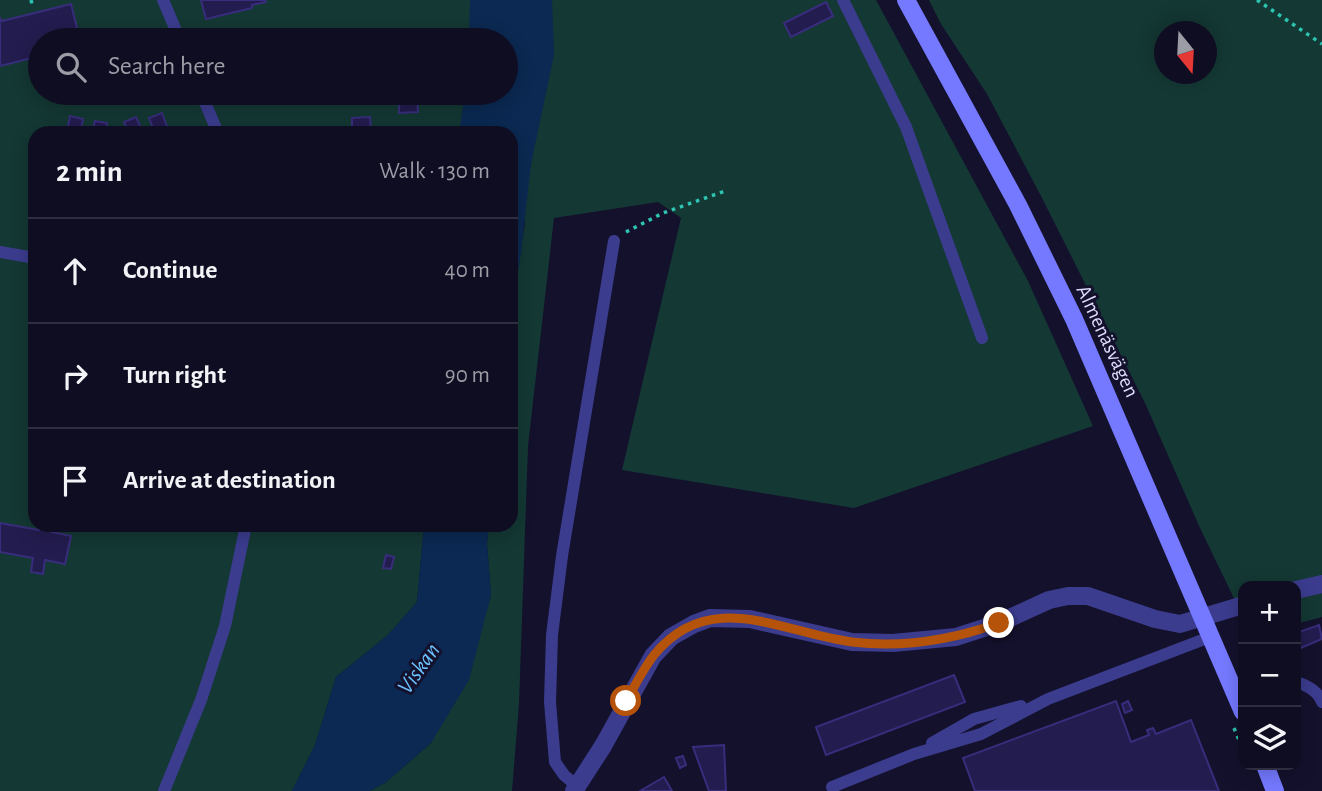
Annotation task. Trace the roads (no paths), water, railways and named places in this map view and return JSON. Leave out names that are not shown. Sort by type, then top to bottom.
[{"type":"street","name":"Almenäsvägen","points":[[906,0],[1018,205],[1074,319],[1202,619],[1238,690]]},
{"type":"street","points":[[1301,589],[1322,584]]},
{"type":"street","points":[[576,789],[653,656],[671,637],[710,618],[750,619],[831,638],[870,643],[956,638],[999,623],[1049,600],[1068,596],[1087,596],[1155,619],[1180,624],[1238,607]]},
{"type":"street","points":[[1267,770],[1275,791]]},
{"type":"lane","points":[[163,0],[175,28]]},
{"type":"lane","points":[[843,0],[905,127],[982,338]]},
{"type":"lane","points":[[206,105],[215,126]]},
{"type":"lane","points":[[576,789],[555,762],[550,702],[552,635],[562,556],[614,241]]},
{"type":"lane","points":[[0,252],[28,257]]},
{"type":"lane","points":[[164,791],[201,700],[225,626],[245,532]]},
{"type":"lane","points":[[832,787],[914,754],[981,734],[1048,699],[1210,637]]},
{"type":"lane","points":[[1301,683],[1320,696],[1322,702]]},
{"type":"water","points":[[470,0],[552,0],[554,55],[531,164],[518,271],[518,126],[460,126],[463,105],[518,105],[518,28],[469,28]]},
{"type":"water","name":"Viskan","points":[[423,532],[488,532],[491,595],[469,680],[431,743],[385,783],[369,791],[292,791],[315,745],[336,677],[388,635],[417,602]]}]
